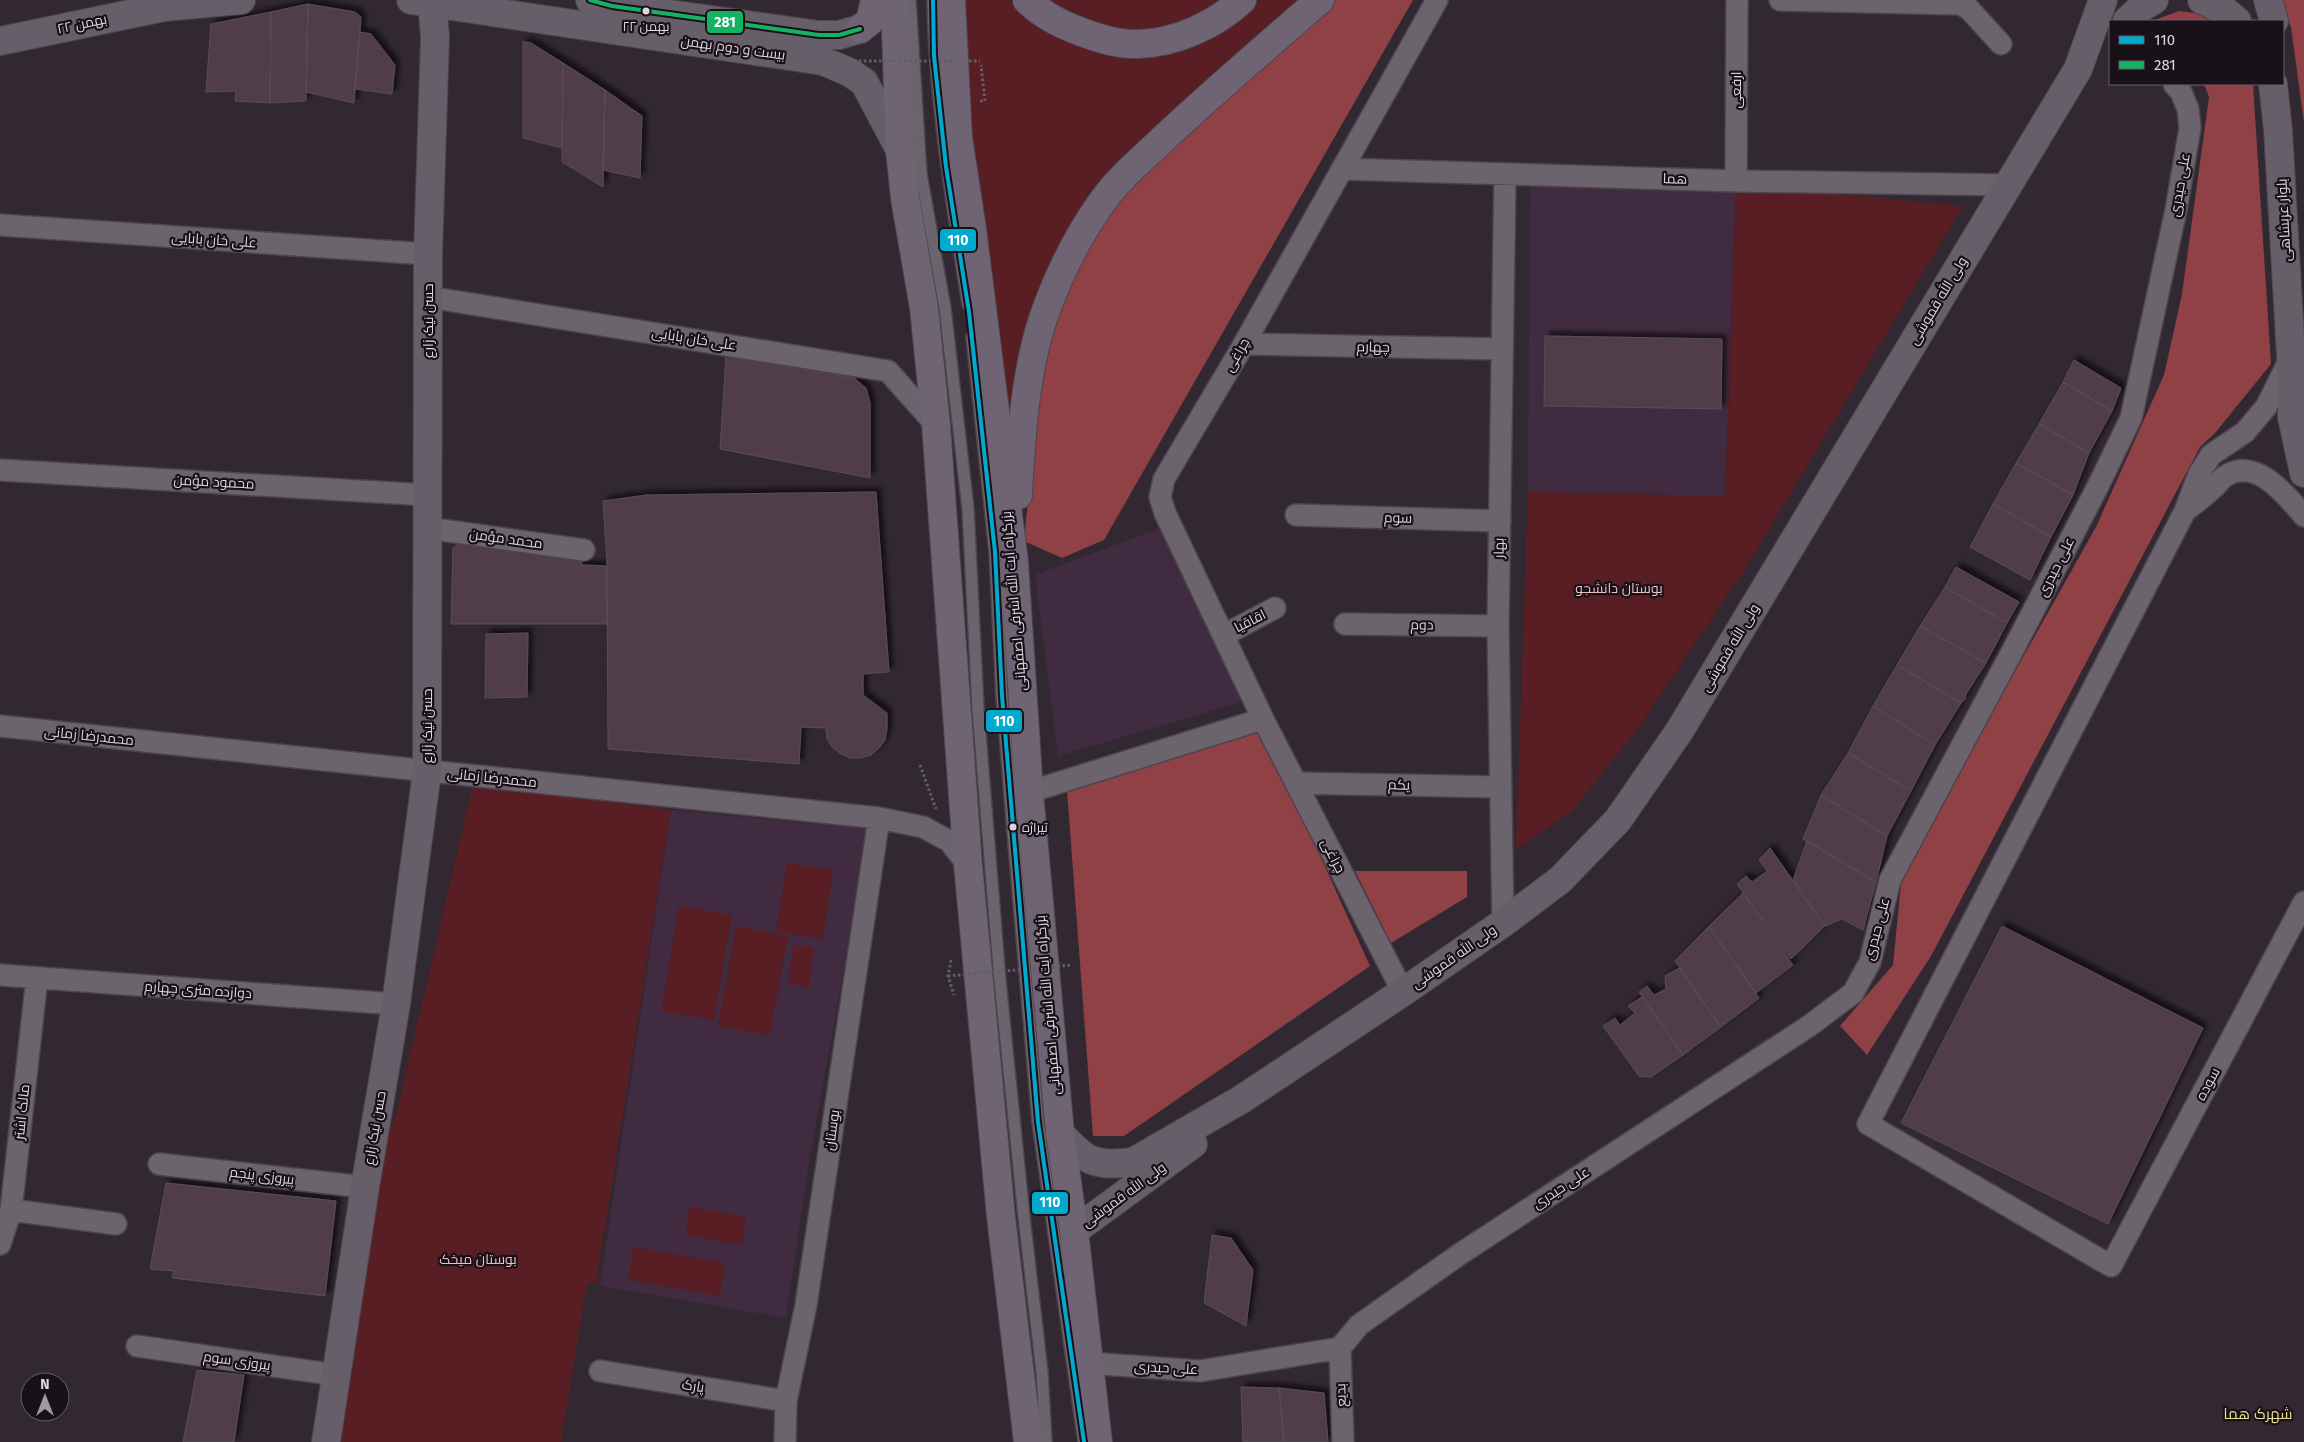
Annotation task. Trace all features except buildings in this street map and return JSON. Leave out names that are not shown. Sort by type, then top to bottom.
[{"type":"highway","points":[[860,29],[870,21],[875,0]]},
{"type":"highway","points":[[895,0],[900,150],[905,198],[924,308],[936,425],[968,866],[1000,1208],[1028,1442]]},
{"type":"highway","name":"بزرگراه آیت الله اشرفی اصفهانی","points":[[951,0],[958,137],[972,229],[1014,562],[1028,792],[1060,1134],[1074,1231],[1098,1442]]},
{"type":"highway","points":[[1028,0],[1036,9],[1064,26],[1097,38],[1138,45],[1178,38],[1210,24],[1242,0]]},
{"type":"highway","points":[[1014,562],[1020,453],[1033,358],[1043,318],[1070,253],[1103,201],[1124,176],[1190,114],[1320,0]]},
{"type":"street","name":"۲۲ بهمن","points":[[0,41],[175,4],[241,0]]},
{"type":"street","name":"بیست و دوم بهمن","points":[[590,0],[612,6],[812,34],[839,35],[860,29]]},
{"type":"street","name":"چراغی","points":[[1402,992],[1263,719],[1224,634],[1164,513],[1160,497],[1164,479],[1244,344],[1437,0]]},
{"type":"street","name":"ارفعی","points":[[1736,181],[1737,0]]},
{"type":"street","points":[[1780,0],[1960,4],[1969,9],[2001,44]]},
{"type":"street","points":[[2078,69],[2103,0]]},
{"type":"street","points":[[2128,20],[2142,7],[2154,0]]},
{"type":"street","points":[[2202,0],[2224,10],[2236,20]]},
{"type":"street","points":[[2268,0],[2274,20]]},
{"type":"street","name":"بیست و دوم بهمن","points":[[425,1],[823,61],[849,72],[864,82],[900,150]]},
{"type":"street","name":"حسن نیک زارع","points":[[326,1442],[365,1188],[396,1004],[427,772],[428,254],[435,37],[425,1]]},
{"type":"street","points":[[2078,69],[2109,39]]},
{"type":"street","name":"ولی الله قموشی","points":[[1060,1134],[1080,1155],[1095,1162],[1114,1164],[1133,1162],[1242,1099],[1503,923],[1560,880],[1618,820],[1680,730],[2078,69]]},
{"type":"street","name":"علی حیدری","points":[[1090,1363],[1200,1371],[1340,1348],[1358,1325],[1452,1260],[1809,1026],[1853,994],[1870,962],[1890,880],[2018,642],[2131,418],[2176,210],[2190,128],[2188,110],[2181,92],[2175,85]]},
{"type":"street","name":"بلوار عربشاهی","points":[[2273,85],[2298,360],[2292,417],[2304,473]]},
{"type":"street","name":"هما","points":[[1342,169],[1736,181],[2009,184]]},
{"type":"street","name":"بهار","points":[[1503,923],[1498,626],[1505,174]]},
{"type":"street","name":"علی خان بابایی","points":[[0,225],[428,254]]},
{"type":"street","name":"علی خان بابایی","points":[[428,297],[888,372],[936,425]]},
{"type":"street","name":"چهارم","points":[[1244,344],[1502,349]]},
{"type":"street","points":[[2185,511],[2199,474],[2212,455],[2244,432],[2266,407],[2298,360]]},
{"type":"street","name":"محمود مؤمن","points":[[0,470],[428,495]]},
{"type":"street","points":[[2185,511],[2214,488],[2223,477],[2235,471],[2250,472],[2263,476],[2278,485],[2304,516]]},
{"type":"street","name":"سوده","points":[[2185,511],[1868,1124],[2111,1266],[2304,902]]},
{"type":"street","name":"سوم","points":[[1296,515],[1500,521]]},
{"type":"street","name":"محمد مؤمن","points":[[428,528],[584,550]]},
{"type":"street","name":"اقاقیا","points":[[1224,634],[1275,608]]},
{"type":"street","name":"دوم","points":[[1345,624],[1498,626]]},
{"type":"street","points":[[1028,792],[1263,719]]},
{"type":"street","name":"محمدرضا زمانی","points":[[0,726],[879,818],[923,827],[949,841],[968,866]]},
{"type":"street","name":"یکم","points":[[1296,783],[1501,786]]},
{"type":"street","name":"بوستان","points":[[784,1442],[786,1401],[806,1304],[879,818]]},
{"type":"street","name":"دوازده متری چهارم","points":[[0,975],[396,1004]]},
{"type":"street","name":"مالک اشتر","points":[[0,1244],[12,1210],[37,978]]},
{"type":"street","name":"ولی الله قموشی","points":[[1074,1231],[1187,1149],[1242,1099]]},
{"type":"street","name":"پیروزی پنجم","points":[[159,1164],[365,1188]]},
{"type":"street","points":[[12,1210],[116,1224]]},
{"type":"street","name":"پیروزی سوم","points":[[137,1346],[336,1375]]},
{"type":"street","name":"بدیع","points":[[1340,1348],[1343,1442]]},
{"type":"street","name":"پارک","points":[[600,1371],[786,1401]]},
{"type":"lane","points":[[910,0],[921,174],[945,308],[968,509],[978,709],[999,971],[1042,1372],[1046,1442]]},
{"type":"lane","points":[[933,0],[934,56],[946,167],[969,312],[995,552],[1008,764],[1038,1122],[1084,1442]]},
{"type":"path","points":[[859,62],[980,62],[985,101]]},
{"type":"path","points":[[920,765],[939,815]]},
{"type":"path","points":[[948,976],[1072,965]]},
{"type":"shaded area","points":[[1336,0],[1413,0],[1104,540],[1062,558],[1024,541],[1044,339],[1104,214],[1262,61]]},
{"type":"shaded area","points":[[2279,0],[2304,0],[2304,123],[2291,27]]},
{"type":"shaded area","points":[[2179,11],[2217,16],[2221,20],[2155,20]]},
{"type":"shaded area","points":[[2204,85],[2253,85],[2271,364],[2215,433],[2200,447],[1931,956],[1867,1055],[1840,1026],[1893,965],[1901,884],[1958,773],[2096,527],[2164,375],[2182,294],[2209,97]]},
{"type":"shaded area","points":[[1530,180],[1736,184],[1725,496],[1528,492]]},
{"type":"shaded area","points":[[1160,528],[1242,702],[1058,756],[1035,575]]},
{"type":"shaded area","points":[[1263,730],[1370,966],[1124,1136],[1093,1136],[1067,790]]},
{"type":"shaded area","points":[[671,810],[869,829],[809,1162],[786,1318],[600,1286]]},
{"type":"shaded area","points":[[1355,871],[1467,871],[1467,897],[1391,943]]},
{"type":"green space","points":[[961,0],[1009,0],[1041,27],[1116,53],[1242,16],[1260,0],[1303,0],[1013,453],[973,168]]},
{"type":"green space","points":[[1042,0],[1225,0],[1192,19],[1175,25],[1159,30],[1124,32],[1087,23]]},
{"type":"green space","name":"بوستان دانشجو","points":[[1736,184],[1963,206],[1742,574],[1634,734],[1573,810],[1516,850],[1528,492],[1725,496]]},
{"type":"green space","name":"بوستان میخک","points":[[473,784],[671,810],[596,1284],[587,1283],[561,1442],[337,1442],[382,1148],[396,1116]]},
{"type":"green space","points":[[787,863],[833,870],[823,939],[776,932]]},
{"type":"green space","points":[[679,906],[732,915],[714,1020],[661,1011]]},
{"type":"green space","points":[[736,926],[788,936],[770,1035],[718,1026]]},
{"type":"green space","points":[[793,945],[814,947],[809,987],[788,984]]},
{"type":"green space","points":[[690,1207],[746,1217],[741,1245],[685,1235]]},
{"type":"green space","points":[[634,1247],[725,1263],[720,1296],[628,1280]]},
{"type":"transit line","name":"281","points":[[590,0],[612,6],[819,35],[839,35],[860,29]]},
{"type":"transit line","name":"110","points":[[933,0],[934,56],[946,167],[969,312],[995,552],[1002,696],[1038,1122],[1084,1442]]},
{"type":"place","name":"۲۲ بهمن","points":[[646,11]]},
{"type":"place","name":"تیراژه","points":[[1013,827]]},
{"type":"district","name":"شهرک هما","points":[[2258,1414]]}]
